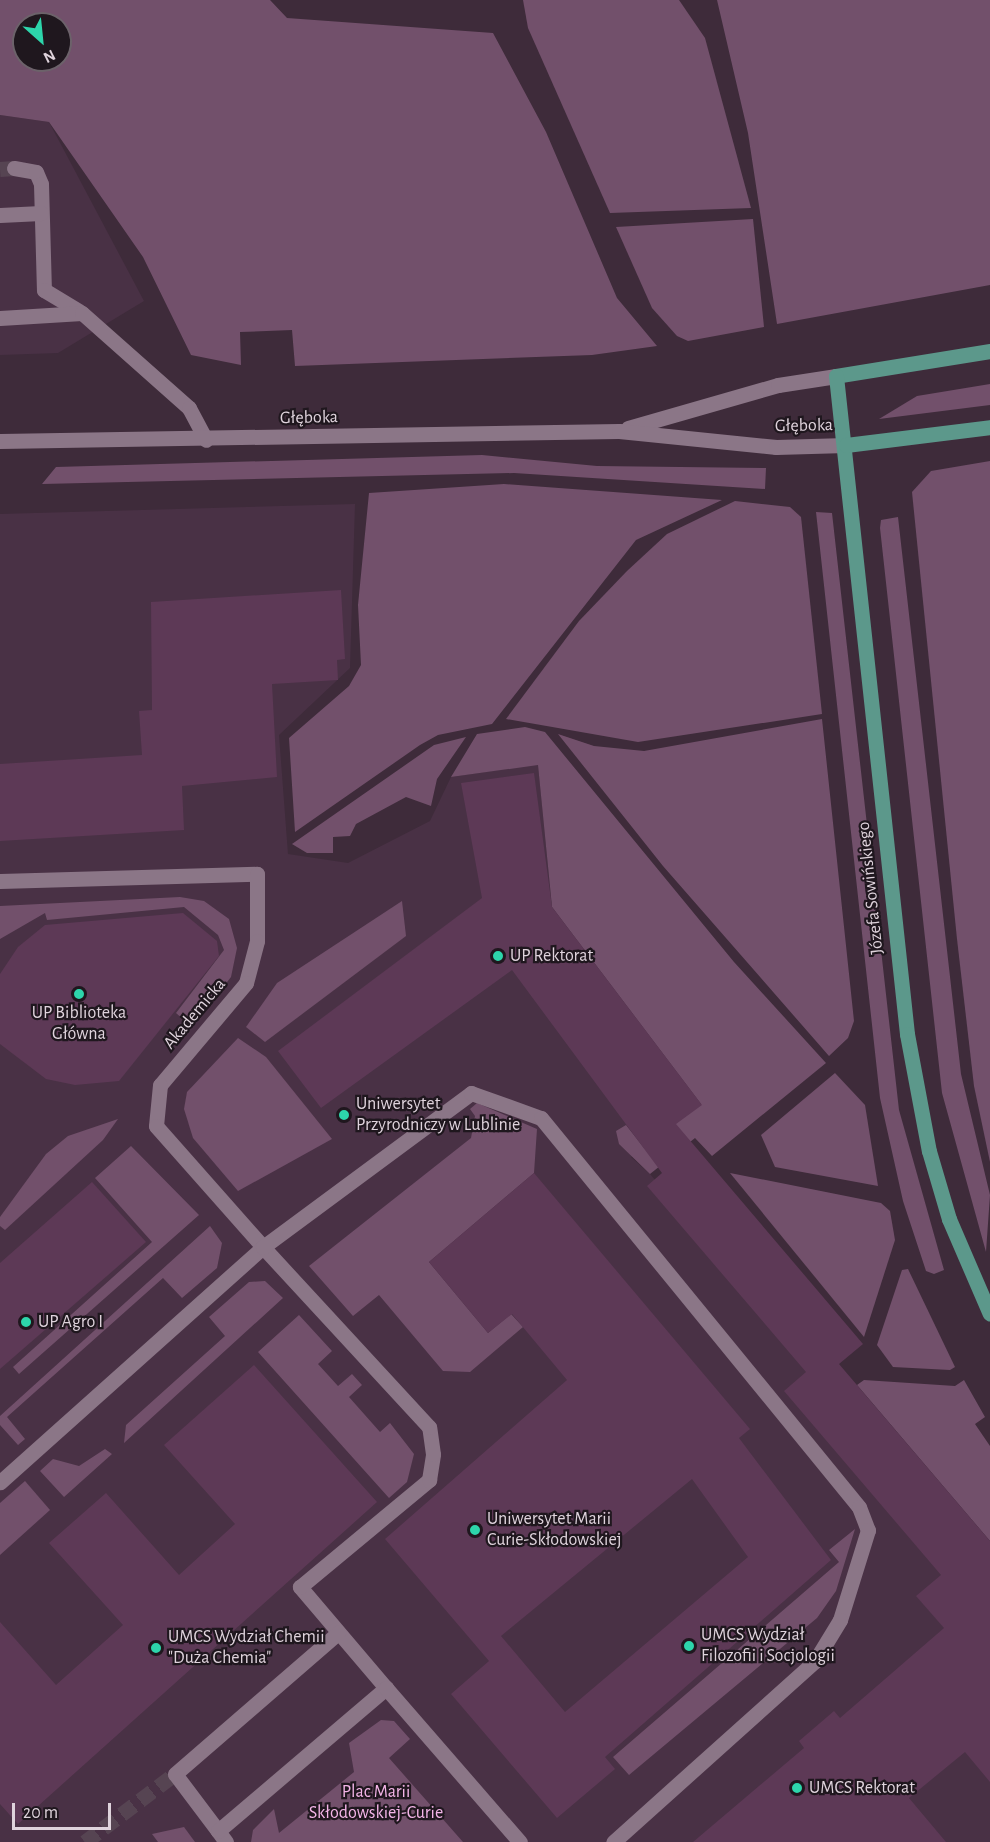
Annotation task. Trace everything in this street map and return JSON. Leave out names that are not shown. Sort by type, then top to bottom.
[{"type":"main road","name":"Głęboka","points":[[990,351],[836,376],[846,445],[990,427]]},
{"type":"main road","name":"Józefa Sowińskiego","points":[[846,445],[907,1034],[932,1162],[990,1314]]},
{"type":"street","points":[[14,168],[36,172],[41,213],[44,290],[82,313],[189,408],[206,440]]},
{"type":"street","points":[[0,215],[41,213]]},
{"type":"street","points":[[0,318],[82,313]]},
{"type":"street","name":"Głęboka","points":[[619,431],[778,386],[836,376]]},
{"type":"street","name":"Głęboka","points":[[0,441],[206,440],[619,431],[776,447],[846,445]]},
{"type":"street","name":"Akademicka","points":[[0,881],[257,874],[257,941],[246,983],[160,1086],[156,1126],[263,1246]]},
{"type":"street","points":[[0,1482],[263,1246],[471,1093],[541,1118],[607,1204],[859,1507],[868,1530],[840,1620],[815,1661],[613,1842]]},
{"type":"street","points":[[263,1246],[429,1427],[433,1454],[429,1480],[300,1587],[520,1842]]},
{"type":"street","points":[[338,1633],[175,1774],[222,1837],[386,1688]]},
{"type":"shaded area","points":[[0,115],[49,122],[144,301],[58,353],[0,355]]},
{"type":"shaded area","points":[[355,504],[350,668],[279,735],[288,854],[348,863],[430,821],[451,777],[538,764],[552,907],[702,1105],[631,1157],[650,1174],[990,1578],[990,1842],[0,1842],[0,514]]},
{"type":"green space","points":[[0,0],[270,0],[287,18],[493,33],[546,132],[617,298],[657,346],[592,355],[295,366],[292,330],[240,332],[241,365],[191,355],[143,257],[49,122],[0,115]]},
{"type":"green space","points":[[523,0],[679,0],[705,38],[751,208],[610,213],[528,28]]},
{"type":"green space","points":[[717,0],[990,0],[990,285],[777,324],[748,133]]},
{"type":"green space","points":[[753,219],[764,327],[688,341],[677,336],[652,308],[616,227]]},
{"type":"green space","points":[[990,384],[990,405],[879,419],[917,396]]},
{"type":"green space","points":[[482,455],[597,466],[766,468],[765,489],[514,473],[42,484],[56,467]]},
{"type":"green space","points":[[990,461],[990,1162],[974,1086],[912,492],[931,471]]},
{"type":"green space","points":[[504,484],[722,500],[636,540],[492,724],[438,735],[420,745],[295,832],[289,738],[349,686],[361,665],[358,605],[369,493]]},
{"type":"green space","points":[[735,501],[790,507],[801,517],[822,714],[638,742],[506,719],[579,621],[627,571],[667,534]]},
{"type":"green space","points":[[816,512],[832,513],[899,1110],[944,1270],[934,1274],[926,1271],[903,1201],[880,1098]]},
{"type":"green space","points":[[898,517],[961,1074],[990,1195],[986,1252],[942,1093],[880,528],[881,520]]},
{"type":"green space","points":[[822,719],[854,1021],[848,1038],[829,1056],[663,866],[558,734],[594,746],[644,751]]},
{"type":"green space","points":[[525,727],[545,732],[734,962],[826,1063],[712,1156],[695,1138],[650,1174],[619,1144],[616,1131],[626,1125],[644,1148],[701,1104],[552,907],[538,765],[451,777],[477,734]]},
{"type":"green space","points":[[466,737],[437,779],[431,806],[406,797],[356,824],[350,836],[333,837],[333,853],[307,853],[292,844],[434,745]]},
{"type":"green space","points":[[180,897],[204,901],[229,919],[237,948],[231,977],[192,1027],[176,1013],[224,950],[218,935],[184,907],[47,920],[45,913],[0,939],[0,906]]},
{"type":"green space","points":[[402,901],[406,936],[265,1042],[246,1027],[277,983]]},
{"type":"green space","points":[[238,1038],[266,1057],[332,1139],[238,1191],[193,1138],[184,1109],[187,1092]]},
{"type":"green space","points":[[835,1073],[865,1105],[878,1186],[775,1167],[761,1135]]},
{"type":"green space","points":[[477,1103],[537,1129],[534,1173],[429,1262],[488,1333],[511,1314],[523,1327],[470,1372],[443,1371],[379,1295],[353,1316],[309,1266],[471,1138],[475,1116],[470,1109]]},
{"type":"green space","points":[[118,1119],[103,1140],[5,1230],[0,1226],[0,1217],[46,1154],[68,1136]]},
{"type":"green space","points":[[131,1146],[199,1215],[19,1374],[13,1367],[152,1242],[95,1178]]},
{"type":"green space","points":[[730,1173],[881,1203],[890,1211],[895,1240],[864,1337]]},
{"type":"green space","points":[[210,1226],[222,1243],[217,1268],[182,1298],[163,1278],[7,1417],[25,1439],[18,1445],[0,1425],[0,1416]]},
{"type":"green space","points":[[908,1269],[955,1367],[950,1370],[893,1367],[877,1345],[902,1270]]},
{"type":"green space","points":[[265,1281],[283,1298],[124,1443],[126,1425],[225,1336],[209,1317],[249,1282]]},
{"type":"green space","points":[[299,1315],[332,1351],[318,1364],[338,1386],[352,1374],[362,1385],[349,1397],[380,1432],[390,1423],[414,1454],[407,1482],[389,1498],[258,1352]]},
{"type":"green space","points":[[864,1380],[955,1386],[964,1380],[985,1417],[975,1424],[990,1446],[990,1541],[857,1385]]},
{"type":"green space","points":[[105,1449],[112,1454],[64,1497],[40,1471],[53,1459],[79,1466]]},
{"type":"green space","points":[[25,1481],[50,1510],[0,1555],[0,1503]]},
{"type":"green space","points":[[855,1529],[836,1591],[817,1618],[629,1775],[613,1757],[839,1562],[829,1550]]},
{"type":"green space","name":"Plac Marii Skłodowskiej-Curie","points":[[381,1720],[394,1721],[410,1739],[389,1758],[463,1842],[251,1842],[253,1830],[274,1809],[279,1833],[354,1772],[349,1743]]},
{"type":"green space","points":[[184,1827],[195,1842],[158,1842],[152,1834]]},
{"type":"building","points":[[341,590],[345,659],[337,660],[338,680],[272,684],[277,777],[182,786],[184,830],[0,841],[0,764],[142,755],[139,711],[152,710],[151,602]]},
{"type":"building","points":[[534,773],[552,907],[702,1105],[676,1124],[863,1344],[839,1364],[990,1541],[990,1782],[965,1752],[909,1798],[946,1842],[693,1842],[804,1748],[799,1741],[834,1711],[840,1718],[944,1628],[916,1596],[941,1575],[784,1391],[806,1372],[647,1186],[662,1173],[512,970],[321,1108],[278,1051],[482,898],[461,783]]},
{"type":"building","name":"UP Biblioteka Główna","points":[[183,913],[217,941],[219,956],[119,1081],[75,1085],[46,1079],[0,1044],[0,974],[18,947],[45,925]]},
{"type":"building","points":[[534,1173],[750,1429],[739,1438],[831,1560],[605,1757],[615,1769],[557,1818],[451,1694],[489,1661],[385,1539],[567,1380],[512,1314],[488,1333],[429,1262]],"holes":[[[692,1479],[748,1557],[565,1712],[501,1636]]]},
{"type":"building","name":"UP Agro I","points":[[92,1182],[146,1242],[0,1369],[0,1263]]},
{"type":"building","name":"UMCS Wydział Chemii \"Duża Chemia\"","points":[[254,1365],[377,1502],[18,1824],[0,1804],[0,1622],[56,1685],[123,1625],[49,1543],[106,1493],[179,1575],[235,1524],[164,1445]]},
{"type":"tunnel","points":[[0,169],[14,168]]},
{"type":"tunnel","points":[[85,1842],[175,1774]]},
{"type":"place","name":"UP Rektorat","points":[[498,956]]},
{"type":"place","name":"UP Biblioteka Główna","points":[[79,994]]},
{"type":"place","name":"Uniwersytet Przyrodniczy w Lublinie","points":[[344,1115]]},
{"type":"place","name":"UP Agro I","points":[[26,1322]]},
{"type":"place","name":"Uniwersytet Marii Curie-Skłodowskiej","points":[[475,1530]]},
{"type":"place","name":"UMCS Wydział Filozofii i Socjologii","points":[[689,1646]]},
{"type":"place","name":"UMCS Wydział Chemii \"Duża Chemia\"","points":[[156,1648]]},
{"type":"place","name":"UMCS Rektorat","points":[[797,1788]]}]
